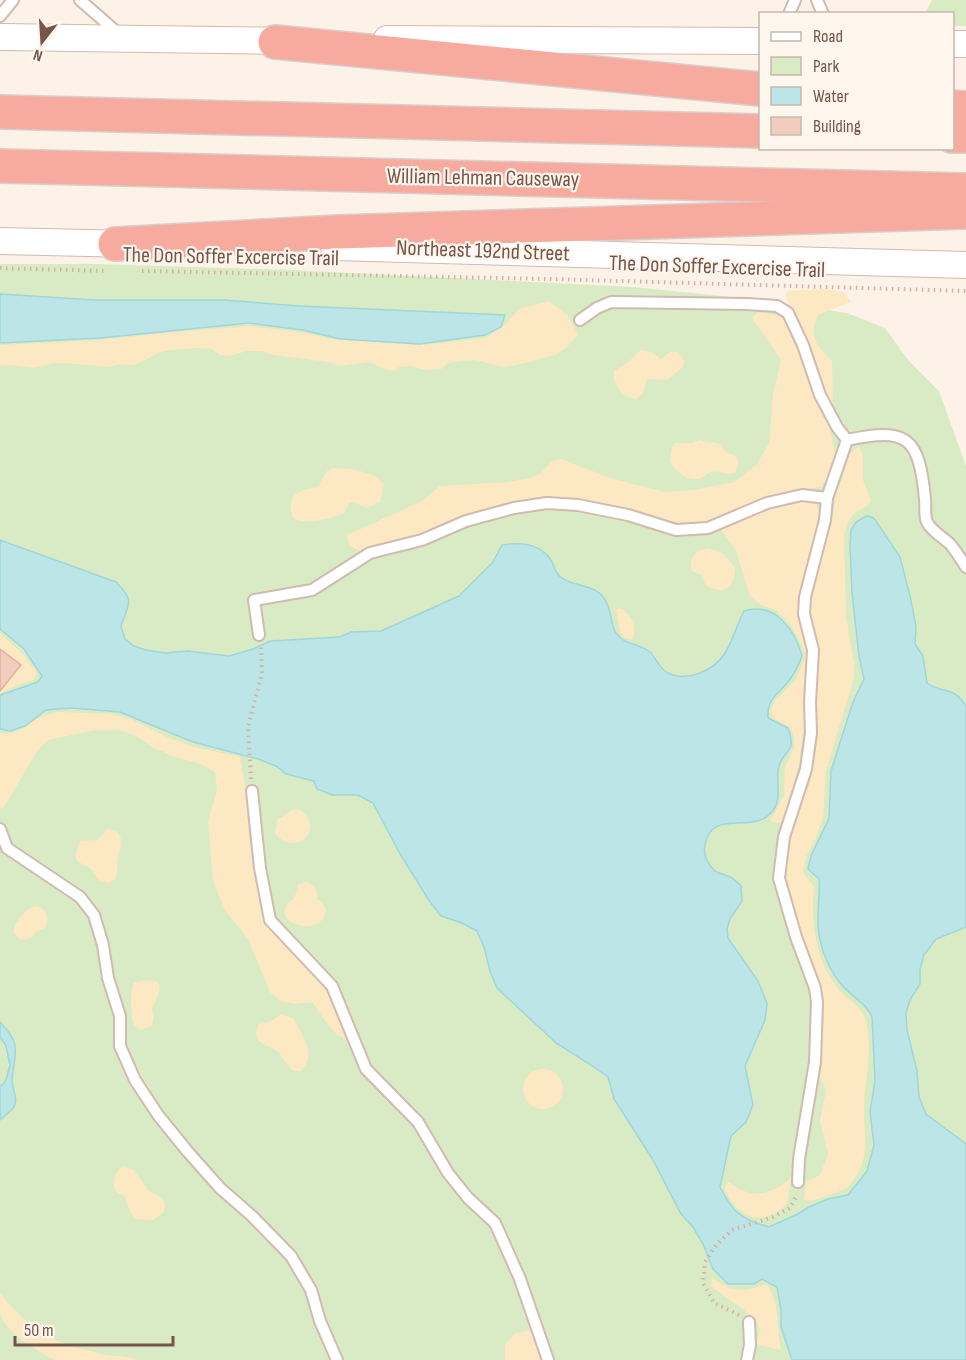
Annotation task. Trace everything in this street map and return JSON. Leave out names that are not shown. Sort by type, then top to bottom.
[{"type":"highway","points":[[275,42],[759,89]]},
{"type":"highway","points":[[0,112],[759,131]]},
{"type":"highway","name":"William Lehman Causeway","points":[[0,166],[966,190]]},
{"type":"highway","points":[[114,257],[338,232],[966,212]]},
{"type":"street","points":[[0,37],[275,42],[362,39],[759,41]]},
{"type":"street","name":"Northeast 192nd Street","points":[[0,241],[114,257],[377,248],[966,265]]},
{"type":"lane","points":[[0,16],[13,0]]},
{"type":"lane","points":[[80,0],[127,39]]},
{"type":"lane","points":[[580,320],[597,308],[611,302],[777,306],[788,313],[803,345],[820,395],[837,427],[847,440]]},
{"type":"lane","points":[[847,440],[881,434],[901,436],[908,441],[921,470],[926,520],[933,530],[949,543],[966,567]]},
{"type":"lane","points":[[798,1182],[799,1159],[814,1062],[817,1002],[815,988],[778,878],[784,837],[806,769],[811,733],[813,650],[804,606],[825,520],[827,498],[847,440]]},
{"type":"lane","points":[[259,634],[254,600],[312,590],[370,553],[422,540],[466,521],[514,508],[547,503],[578,505],[627,515],[676,530],[708,528],[767,504],[802,495],[827,498]]},
{"type":"lane","points":[[252,791],[260,868],[270,920],[332,986],[366,1069],[418,1122],[448,1173],[468,1198],[495,1223],[520,1279],[548,1360]]},
{"type":"lane","points":[[0,829],[7,848],[80,897],[94,915],[103,945],[108,978],[120,1016],[120,1046],[135,1080],[158,1116],[188,1152],[220,1188],[252,1216],[291,1256],[311,1290],[320,1321],[337,1360]]},
{"type":"lane","points":[[747,1360],[750,1344],[749,1322]]},
{"type":"path","name":"The Don Soffer Excercise Trail","points":[[0,268],[114,257]]},
{"type":"path","name":"The Don Soffer Excercise Trail","points":[[136,271],[549,279],[966,291]]},
{"type":"path","points":[[252,791],[248,726],[262,674],[259,634]]},
{"type":"path","points":[[749,1322],[732,1310],[714,1303],[703,1283],[705,1262],[716,1245],[732,1230],[771,1218],[790,1208],[797,1195],[798,1182]]},
{"type":"green space","points":[[932,0],[966,0],[966,26],[954,26],[954,12],[926,12]]},
{"type":"green space","points":[[0,264],[96,264],[292,270],[634,287],[760,300],[847,313],[885,328],[909,361],[939,391],[966,466],[966,1360],[0,1360]]},
{"type":"sand","points":[[821,289],[844,292],[851,302],[818,315],[815,323],[816,341],[832,361],[833,409],[785,295],[788,291]]},
{"type":"sand","points":[[549,301],[567,315],[578,334],[567,347],[557,354],[504,367],[475,360],[448,363],[441,369],[426,370],[410,366],[399,367],[394,371],[369,362],[338,366],[329,362],[273,355],[262,351],[246,351],[230,356],[220,355],[211,349],[199,348],[158,353],[136,365],[120,364],[109,367],[54,363],[35,368],[0,366],[0,345],[98,340],[249,326],[301,332],[329,339],[420,345],[485,338],[505,325],[519,309]]},
{"type":"sand","points":[[758,312],[781,316],[805,358],[819,404],[829,427],[836,455],[831,474],[821,486],[767,500],[697,525],[667,521],[591,503],[554,498],[516,501],[448,523],[407,542],[366,553],[349,546],[347,535],[422,501],[440,486],[508,482],[529,478],[540,474],[551,462],[561,459],[610,478],[665,492],[693,490],[735,482],[757,464],[769,443],[773,394],[781,360],[752,318]]},
{"type":"sand","points":[[641,350],[651,352],[661,359],[670,352],[678,352],[684,360],[683,367],[667,380],[647,379],[643,394],[636,399],[619,390],[614,371]]},
{"type":"sand","points":[[699,440],[721,444],[726,452],[734,455],[738,460],[735,473],[714,472],[702,478],[692,479],[679,473],[670,461],[672,447],[676,443],[693,443]]},
{"type":"sand","points":[[859,446],[863,455],[863,480],[871,500],[867,506],[850,518],[844,536],[846,616],[854,663],[854,678],[826,771],[823,819],[806,857],[803,872],[814,887],[814,928],[825,968],[840,991],[861,1010],[868,1030],[869,1054],[864,1102],[865,1145],[862,1164],[849,1185],[815,1200],[804,1200],[806,1182],[820,1175],[828,1154],[820,1121],[826,1090],[820,1077],[823,994],[792,906],[784,871],[787,843],[810,782],[816,752],[818,650],[809,621],[810,598],[836,496],[850,454]]},
{"type":"sand","points":[[332,468],[361,471],[375,476],[384,485],[380,502],[367,508],[354,502],[349,503],[345,512],[320,520],[299,521],[295,519],[291,505],[294,496],[307,489],[318,487],[327,471]]},
{"type":"sand","points":[[812,500],[819,510],[816,532],[800,591],[799,620],[809,652],[804,725],[799,764],[784,820],[778,823],[770,821],[784,796],[785,767],[794,748],[794,736],[790,727],[775,719],[770,712],[775,701],[795,681],[805,658],[804,649],[790,624],[776,610],[761,605],[750,596],[735,548],[722,532],[723,528],[766,510],[789,503]]},
{"type":"sand","points":[[708,548],[722,553],[735,567],[733,581],[724,590],[708,587],[702,575],[692,571],[691,562],[694,555]]},
{"type":"sand","points":[[620,608],[627,614],[634,626],[632,639],[624,638],[620,632],[616,609]]},
{"type":"sand","points":[[0,633],[23,654],[37,673],[33,681],[17,685],[0,694]]},
{"type":"sand","points":[[58,712],[113,714],[131,719],[169,738],[194,747],[240,757],[246,791],[249,838],[257,869],[265,919],[273,933],[327,991],[341,1015],[348,1039],[332,1030],[312,1002],[296,1004],[281,1001],[270,992],[248,939],[225,910],[213,881],[208,821],[217,791],[215,772],[198,763],[154,748],[134,735],[119,730],[95,730],[48,740],[36,753],[4,807],[0,809],[0,733],[14,732],[38,719]]},
{"type":"sand","points":[[297,809],[306,815],[310,822],[310,830],[307,837],[301,841],[293,843],[284,841],[275,834],[277,820]]},
{"type":"sand","points":[[111,829],[119,834],[121,845],[117,875],[109,883],[99,881],[91,869],[77,861],[75,856],[80,841],[97,840],[106,830]]},
{"type":"sand","points":[[306,882],[314,885],[317,899],[326,909],[324,917],[311,926],[296,924],[285,915],[287,904],[295,896],[298,885]]},
{"type":"sand","points":[[37,906],[47,915],[45,928],[36,932],[31,938],[21,940],[14,933],[16,924],[25,912]]},
{"type":"sand","points":[[147,980],[158,982],[160,989],[152,1009],[154,1015],[152,1026],[142,1030],[134,1025],[131,992],[134,983]]},
{"type":"sand","points":[[281,1014],[294,1019],[307,1045],[308,1058],[301,1071],[294,1071],[278,1052],[261,1042],[256,1036],[259,1024],[270,1022]]},
{"type":"sand","points":[[543,1069],[557,1075],[563,1089],[557,1103],[543,1109],[529,1103],[523,1089],[529,1075]]},
{"type":"sand","points":[[122,1167],[133,1169],[148,1190],[162,1198],[165,1205],[164,1212],[153,1220],[137,1219],[131,1214],[124,1196],[115,1191],[117,1171]]},
{"type":"sand","points":[[791,1178],[787,1204],[768,1216],[750,1216],[743,1212],[729,1198],[724,1187],[729,1182],[745,1191],[761,1193],[784,1184]]},
{"type":"sand","points":[[712,1277],[731,1289],[738,1290],[766,1284],[771,1290],[776,1306],[781,1350],[756,1344],[760,1331],[756,1319],[711,1286]]},
{"type":"sand","points":[[0,1293],[33,1327],[57,1340],[102,1354],[138,1360],[55,1360],[23,1341],[8,1327],[0,1313]]},
{"type":"sand","points":[[530,1330],[543,1360],[505,1360],[505,1345],[514,1334]]},
{"type":"water","points":[[0,294],[95,300],[224,300],[299,306],[505,315],[501,327],[485,335],[420,344],[340,339],[303,330],[249,323],[100,338],[0,343]]},
{"type":"water","points":[[866,516],[876,521],[900,557],[916,626],[915,644],[923,656],[927,683],[952,692],[966,706],[966,927],[936,939],[924,955],[920,969],[920,984],[910,1000],[906,1013],[907,1030],[917,1071],[919,1097],[926,1114],[966,1144],[966,1360],[792,1360],[781,1327],[777,1287],[762,1279],[754,1284],[728,1284],[713,1269],[703,1244],[693,1227],[681,1214],[653,1160],[614,1099],[608,1077],[556,1043],[497,988],[477,931],[441,916],[400,854],[373,803],[358,795],[332,795],[317,789],[314,781],[286,774],[276,766],[193,742],[120,712],[71,708],[46,710],[25,726],[10,731],[0,729],[0,695],[38,682],[42,676],[24,649],[0,629],[0,540],[116,582],[126,594],[129,602],[121,626],[125,639],[134,646],[165,653],[188,651],[229,656],[270,641],[340,637],[351,632],[381,631],[459,596],[493,562],[502,545],[509,544],[536,547],[547,554],[556,572],[562,578],[594,589],[607,602],[616,633],[628,642],[643,647],[651,653],[663,669],[673,675],[698,674],[714,665],[728,648],[744,611],[765,610],[774,614],[789,628],[802,656],[791,678],[772,700],[768,711],[768,718],[788,728],[791,742],[779,766],[777,803],[770,814],[761,820],[715,827],[709,834],[705,845],[706,858],[714,870],[728,876],[741,886],[742,901],[730,919],[727,929],[728,938],[758,981],[767,1003],[765,1020],[745,1066],[753,1105],[746,1122],[731,1136],[720,1187],[738,1213],[751,1221],[769,1227],[828,1199],[848,1195],[867,1171],[874,1145],[870,1112],[875,1080],[872,1017],[866,1007],[840,983],[827,960],[818,926],[819,879],[808,869],[811,856],[829,818],[831,771],[853,702],[864,679],[852,593],[850,545],[851,530],[856,522]]},
{"type":"water","points":[[0,1022],[14,1043],[12,1082],[16,1100],[14,1107],[0,1120],[0,1087],[6,1080],[10,1065],[6,1046],[0,1037]]},
{"type":"building","points":[[0,649],[21,665],[0,691]]}]
